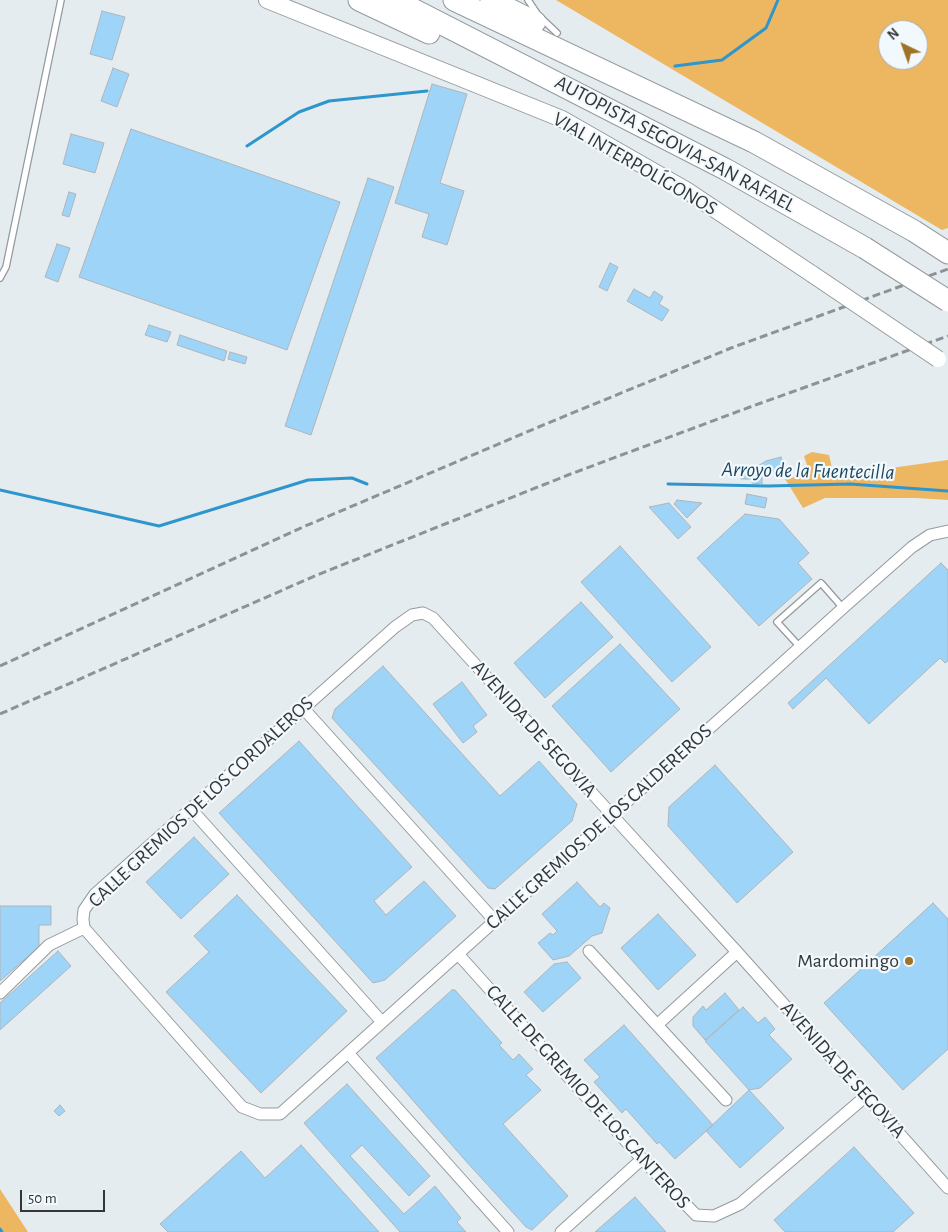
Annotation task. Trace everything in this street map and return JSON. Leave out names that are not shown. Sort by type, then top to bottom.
[{"type":"highway","points":[[359,0],[559,96],[725,169]]},
{"type":"highway","name":"AUTOPISTA SEGOVIA-SAN RAFAEL","points":[[394,0],[548,76],[725,169],[865,248],[948,300]]},
{"type":"highway","name":"AUTOPISTA SEGOVIA-SAN RAFAEL","points":[[454,0],[754,142],[914,231],[948,253]]},
{"type":"highway","points":[[491,0],[644,78],[754,142]]},
{"type":"main road","name":"VIAL INTERPOLÍGONOS","points":[[267,0],[562,119],[686,190],[943,363]]},
{"type":"street","name":"CALLE GREMIOS DE LOS CALDEREROS","points":[[280,1114],[919,541],[938,532],[948,531]]},
{"type":"street","name":"CALLE GREMIOS DE LOS CORDALEROS","points":[[280,1114],[260,1114],[242,1107],[84,928],[84,910],[88,901],[394,627],[412,615],[422,613],[433,618]]},
{"type":"street","name":"AVENIDA DE SEGOVIA","points":[[433,618],[737,952],[948,1188]]},
{"type":"street","points":[[303,708],[495,921]]},
{"type":"street","points":[[191,809],[382,1022]]},
{"type":"street","points":[[0,992],[49,945],[84,928]]},
{"type":"street","points":[[589,951],[726,1100]]},
{"type":"street","points":[[657,1025],[737,952]]},
{"type":"street","name":"CALLE DE GREMIO DE LOS CANTEROS","points":[[458,954],[642,1159],[696,1215],[714,1216],[740,1204],[866,1096]]},
{"type":"street","points":[[348,1053],[508,1232]]},
{"type":"street","points":[[561,1232],[642,1159]]},
{"type":"lane","points":[[0,278],[6,267],[61,0]]},
{"type":"lane","points":[[528,0],[538,15],[557,33]]},
{"type":"lane","points":[[800,647],[777,622],[821,583],[843,608]]},
{"type":"shaded area","points":[[556,0],[948,0],[948,228],[942,230]]},
{"type":"shaded area","points":[[812,452],[829,455],[834,476],[948,460],[948,500],[825,498],[803,508],[785,479],[810,474],[804,456]]},
{"type":"shaded area","points":[[0,1189],[28,1232],[0,1232]]},
{"type":"building","points":[[102,11],[125,17],[112,60],[90,54]]},
{"type":"building","points":[[113,68],[129,74],[117,107],[101,101]]},
{"type":"building","points":[[432,84],[467,94],[440,183],[464,191],[447,245],[422,237],[429,214],[395,203]]},
{"type":"building","points":[[131,129],[340,202],[287,350],[79,277]]},
{"type":"building","points":[[71,134],[104,143],[95,173],[63,164]]},
{"type":"building","points":[[368,178],[394,187],[311,435],[285,426]]},
{"type":"building","points":[[69,192],[76,194],[69,217],[62,215]]},
{"type":"building","points":[[57,244],[70,248],[58,282],[45,277]]},
{"type":"building","points":[[610,263],[618,267],[607,291],[599,287]]},
{"type":"building","points":[[634,289],[650,298],[654,291],[663,297],[659,304],[669,310],[662,321],[627,301]]},
{"type":"building","points":[[149,325],[171,332],[167,342],[145,335]]},
{"type":"building","points":[[180,335],[227,351],[224,361],[177,345]]},
{"type":"building","points":[[230,352],[247,357],[245,364],[228,359]]},
{"type":"building","points":[[781,457],[784,470],[762,474],[762,484],[752,483],[753,479],[741,479],[741,476],[766,461]]},
{"type":"building","points":[[747,494],[767,498],[765,508],[745,504]]},
{"type":"building","points":[[677,500],[702,503],[687,518],[674,504]]},
{"type":"building","points":[[669,503],[691,527],[678,539],[649,507]]},
{"type":"building","points":[[745,514],[779,519],[809,553],[798,563],[812,579],[759,626],[697,558]]},
{"type":"building","points":[[620,546],[711,647],[672,682],[581,582]]},
{"type":"building","points":[[941,563],[948,570],[948,661],[945,663],[940,658],[869,724],[826,678],[793,709],[788,703]]},
{"type":"building","points":[[581,602],[613,637],[545,698],[514,663]]},
{"type":"building","points":[[620,644],[680,709],[611,772],[552,706]]},
{"type":"building","points":[[383,666],[500,796],[539,761],[577,804],[572,821],[495,889],[488,888],[332,718],[335,709]]},
{"type":"building","points":[[462,682],[487,715],[473,726],[477,732],[463,743],[433,704]]},
{"type":"building","points":[[299,741],[412,867],[374,901],[386,915],[424,881],[456,916],[385,980],[373,983],[219,813]]},
{"type":"building","points":[[715,765],[793,852],[737,903],[668,826],[669,807]]},
{"type":"building","points":[[194,837],[229,874],[181,919],[146,882]]},
{"type":"building","points":[[577,882],[600,907],[604,903],[610,908],[602,933],[592,936],[569,956],[553,960],[538,943],[550,933],[553,935],[557,931],[542,914]]},
{"type":"building","points":[[237,895],[347,1011],[261,1093],[166,992],[209,952],[194,936]]},
{"type":"building","name":"Mardomingo","points":[[933,903],[948,919],[948,1049],[903,1090],[824,1003]]},
{"type":"building","points":[[0,906],[51,906],[51,925],[39,925],[39,947],[0,981]]},
{"type":"building","points":[[658,914],[696,955],[658,990],[621,948]]},
{"type":"building","points":[[58,951],[71,966],[0,1030],[0,1003]]},
{"type":"building","points":[[567,962],[581,978],[543,1012],[524,992],[554,964]]},
{"type":"building","points":[[452,990],[455,990],[502,1043],[499,1045],[513,1060],[519,1054],[533,1069],[526,1075],[541,1090],[503,1124],[568,1196],[532,1230],[526,1227],[464,1159],[376,1058]]},
{"type":"building","points":[[725,993],[739,1010],[705,1040],[693,1026],[693,1017],[703,1006],[706,1010]]},
{"type":"building","points":[[743,1007],[758,1023],[765,1017],[775,1029],[769,1035],[792,1059],[760,1088],[749,1090],[705,1041]]},
{"type":"building","points":[[624,1025],[713,1125],[675,1159],[659,1142],[657,1144],[626,1109],[622,1113],[594,1082],[600,1077],[584,1060]]},
{"type":"building","points":[[347,1084],[430,1176],[409,1196],[362,1145],[350,1156],[404,1214],[435,1186],[461,1218],[457,1222],[466,1232],[400,1232],[304,1123]]},
{"type":"building","points":[[749,1090],[784,1128],[740,1168],[706,1131]]},
{"type":"building","points":[[60,1105],[65,1111],[59,1116],[54,1111]]},
{"type":"building","points":[[301,1145],[379,1232],[168,1232],[160,1224],[241,1151],[265,1178]]},
{"type":"building","points":[[854,1147],[914,1213],[893,1232],[785,1232],[774,1220]]},
{"type":"building","points":[[635,1197],[666,1232],[595,1232]]},
{"type":"waterway","points":[[675,66],[722,60],[766,28],[778,0]]},
{"type":"waterway","points":[[247,146],[299,112],[329,101],[427,91]]},
{"type":"waterway","name":"Arroyo de la Fuentecilla","points":[[0,490],[159,526],[308,480],[352,478],[367,484]]},
{"type":"waterway","name":"Arroyo de la Fuentecilla","points":[[668,484],[768,486],[850,484],[948,491]]},
{"type":"railway","points":[[0,666],[303,527],[548,423],[731,348],[948,269]]},
{"type":"railway","points":[[0,714],[317,575],[568,475],[948,336]]},
{"type":"place","name":"Mardomingo","points":[[909,961]]}]
